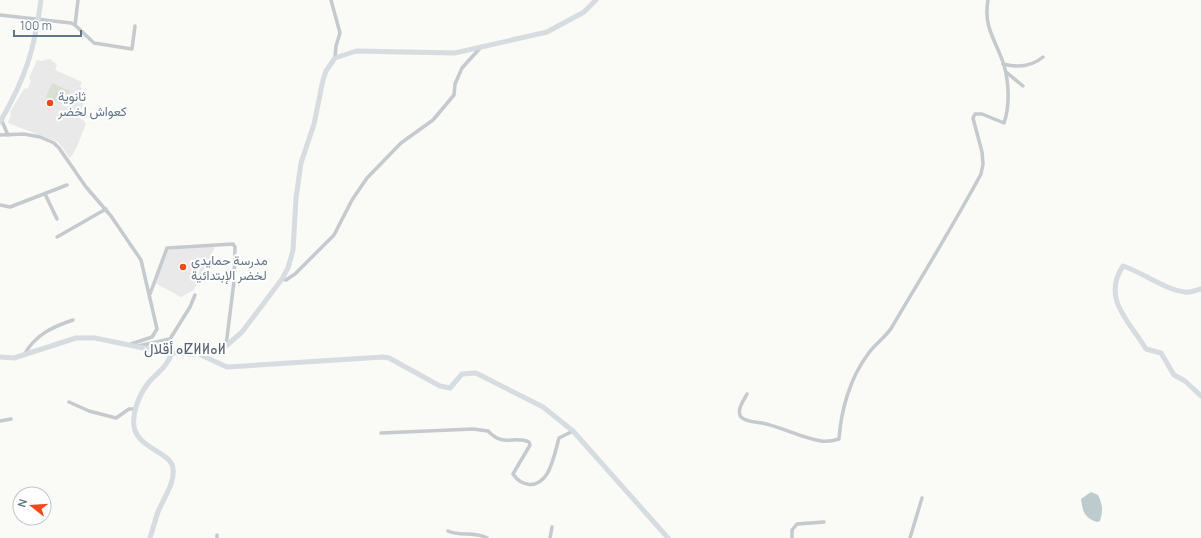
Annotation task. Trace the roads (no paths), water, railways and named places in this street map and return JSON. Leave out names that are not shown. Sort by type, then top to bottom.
[{"type":"street","points":[[8,135],[1,120],[28,67],[33,49],[41,0]]},
{"type":"street","points":[[75,25],[78,0]]},
{"type":"street","points":[[0,357],[14,358],[76,338],[95,338],[172,352],[209,353],[226,346],[242,332],[282,279],[288,268],[293,250],[296,198],[301,163],[314,124],[323,80],[326,71],[335,58],[340,30],[330,0]]},
{"type":"street","points":[[335,58],[356,51],[455,53],[547,32],[584,12],[596,0]]},
{"type":"street","points":[[747,394],[740,408],[742,418],[776,426],[808,438],[832,442],[840,439],[841,420],[847,396],[862,362],[892,328],[942,246],[981,174],[983,164],[982,152],[973,118],[975,114],[982,114],[1004,123],[1008,105],[1006,72],[987,23],[986,12],[988,0]]},
{"type":"street","points":[[0,15],[75,25],[94,43],[132,49],[135,26]]},
{"type":"street","points":[[282,279],[286,280],[295,274],[334,235],[352,200],[367,178],[401,143],[434,120],[454,95],[455,84],[462,68],[482,46]]},
{"type":"street","points":[[1003,64],[1012,66],[1028,65],[1043,57]]},
{"type":"street","points":[[1006,72],[1023,86]]},
{"type":"street","points":[[0,135],[31,135],[54,144],[86,187],[106,209],[141,260],[157,329],[152,337],[131,344]]},
{"type":"street","points":[[0,205],[10,207],[67,185]]},
{"type":"street","points":[[45,194],[56,219]]},
{"type":"street","points":[[57,237],[106,209]]},
{"type":"street","points":[[150,294],[167,248],[233,244],[235,247],[234,281],[226,346]]},
{"type":"street","points":[[1201,289],[1186,292],[1163,285],[1135,270],[1123,266],[1119,273],[1115,291],[1116,303],[1146,349],[1161,354],[1174,375],[1185,381],[1201,396]]},
{"type":"street","points":[[138,346],[170,339],[190,307],[195,295]]},
{"type":"street","points":[[24,355],[32,341],[41,334],[73,320]]},
{"type":"street","points":[[150,538],[174,470],[172,465],[139,438],[135,433],[134,421],[136,409],[146,387],[166,366],[172,352]]},
{"type":"street","points":[[198,353],[227,367],[383,357],[389,358],[440,386],[450,388],[462,374],[476,373],[543,407],[573,430],[668,538]]},
{"type":"street","points":[[69,402],[89,411],[116,418],[129,409],[136,409]]},
{"type":"street","points":[[0,421],[11,419]]},
{"type":"street","points":[[380,433],[473,429],[488,431],[494,437],[502,441],[524,440],[530,442],[530,445],[513,474],[518,481],[525,485],[534,484],[546,475],[559,438],[573,430]]},
{"type":"street","points":[[910,538],[922,498]]},
{"type":"street","points":[[792,538],[792,530],[797,524],[824,522]]},
{"type":"street","points":[[550,538],[552,527]]},
{"type":"street","points":[[448,531],[454,534],[483,535],[487,538]]},
{"type":"place","name":"ثانوية كعواش لخضر","points":[[50,103]]},
{"type":"place","name":"مدرسة حمايدي لخضر الإبتدائية","points":[[183,267]]},
{"type":"district","name":"أقلال ⴰⵇⵍⵍⴰⵍ","points":[[185,349]]}]
